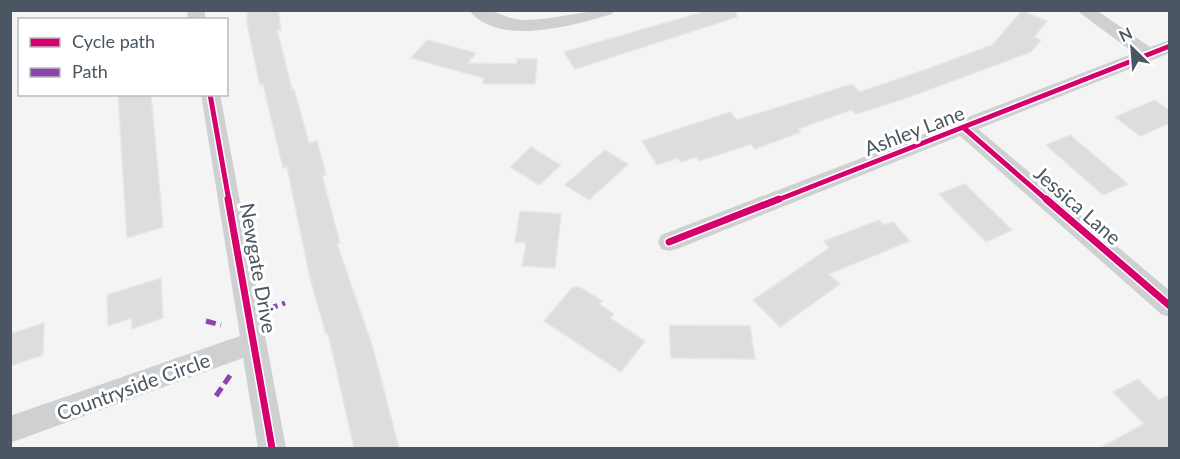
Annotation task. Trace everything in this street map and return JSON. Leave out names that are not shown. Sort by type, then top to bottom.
[{"type":"street","points":[[477,10],[482,15],[510,24],[535,26],[606,10]]},
{"type":"street","points":[[1084,10],[1147,54]]},
{"type":"street","name":"Ashley Lane","points":[[669,242],[1170,46]]},
{"type":"street","name":"Newgate Drive","points":[[210,96],[273,448]]},
{"type":"street","name":"Jessica Lane","points":[[964,128],[1170,306]]},
{"type":"street","name":"Countryside Circle","points":[[10,430],[255,342]]},
{"type":"building","points":[[247,10],[278,10],[281,30],[277,30],[292,90],[294,89],[309,143],[317,141],[326,175],[322,176],[340,243],[337,244],[373,348],[399,448],[354,448],[328,333],[326,334],[310,278],[287,167],[283,168],[263,84],[260,85],[247,24]]},
{"type":"building","points":[[710,10],[735,10],[737,17],[575,69],[564,52]]},
{"type":"building","points":[[1022,11],[1047,21],[1034,37],[1041,40],[1031,52],[901,100],[856,114],[851,110],[798,129],[801,132],[755,149],[751,144],[699,161],[696,157],[681,162],[678,158],[657,165],[642,141],[730,112],[737,120],[852,84],[860,92],[992,45]]},
{"type":"building","points":[[427,40],[476,53],[468,63],[517,64],[517,59],[537,59],[535,84],[483,84],[484,78],[411,58]]},
{"type":"building","points":[[118,96],[151,96],[163,227],[127,238]]},
{"type":"building","points":[[1155,100],[1170,111],[1170,123],[1140,136],[1115,117]]},
{"type":"building","points":[[1070,135],[1128,184],[1103,195],[1046,145]]},
{"type":"building","points":[[531,147],[561,165],[539,185],[510,167]]},
{"type":"building","points":[[605,150],[628,164],[589,200],[565,185]]},
{"type":"building","points":[[965,184],[1012,230],[986,242],[939,194]]},
{"type":"building","points":[[520,211],[561,214],[555,268],[522,266],[526,243],[515,242]]},
{"type":"building","points":[[879,220],[884,225],[893,222],[910,241],[829,274],[840,284],[780,327],[753,300],[829,248],[824,241]]},
{"type":"building","points":[[161,278],[163,318],[132,329],[132,318],[108,326],[107,295]]},
{"type":"building","points":[[573,287],[580,287],[602,301],[599,304],[614,314],[610,318],[645,341],[621,372],[544,321]]},
{"type":"building","points":[[44,323],[43,355],[10,366],[10,334]]},
{"type":"building","points":[[669,325],[750,326],[755,359],[671,358]]},
{"type":"building","points":[[1138,379],[1159,400],[1170,395],[1170,448],[1100,448],[1144,424],[1113,392]]},
{"type":"marked path","points":[[268,309],[285,303]]},
{"type":"marked path","points":[[206,321],[221,325]]},
{"type":"marked path","points":[[216,396],[231,374]]},
{"type":"cycle path","points":[[669,242],[1170,46]]},
{"type":"cycle path","points":[[210,96],[272,448]]},
{"type":"cycle path","points":[[964,128],[1170,306]]}]
